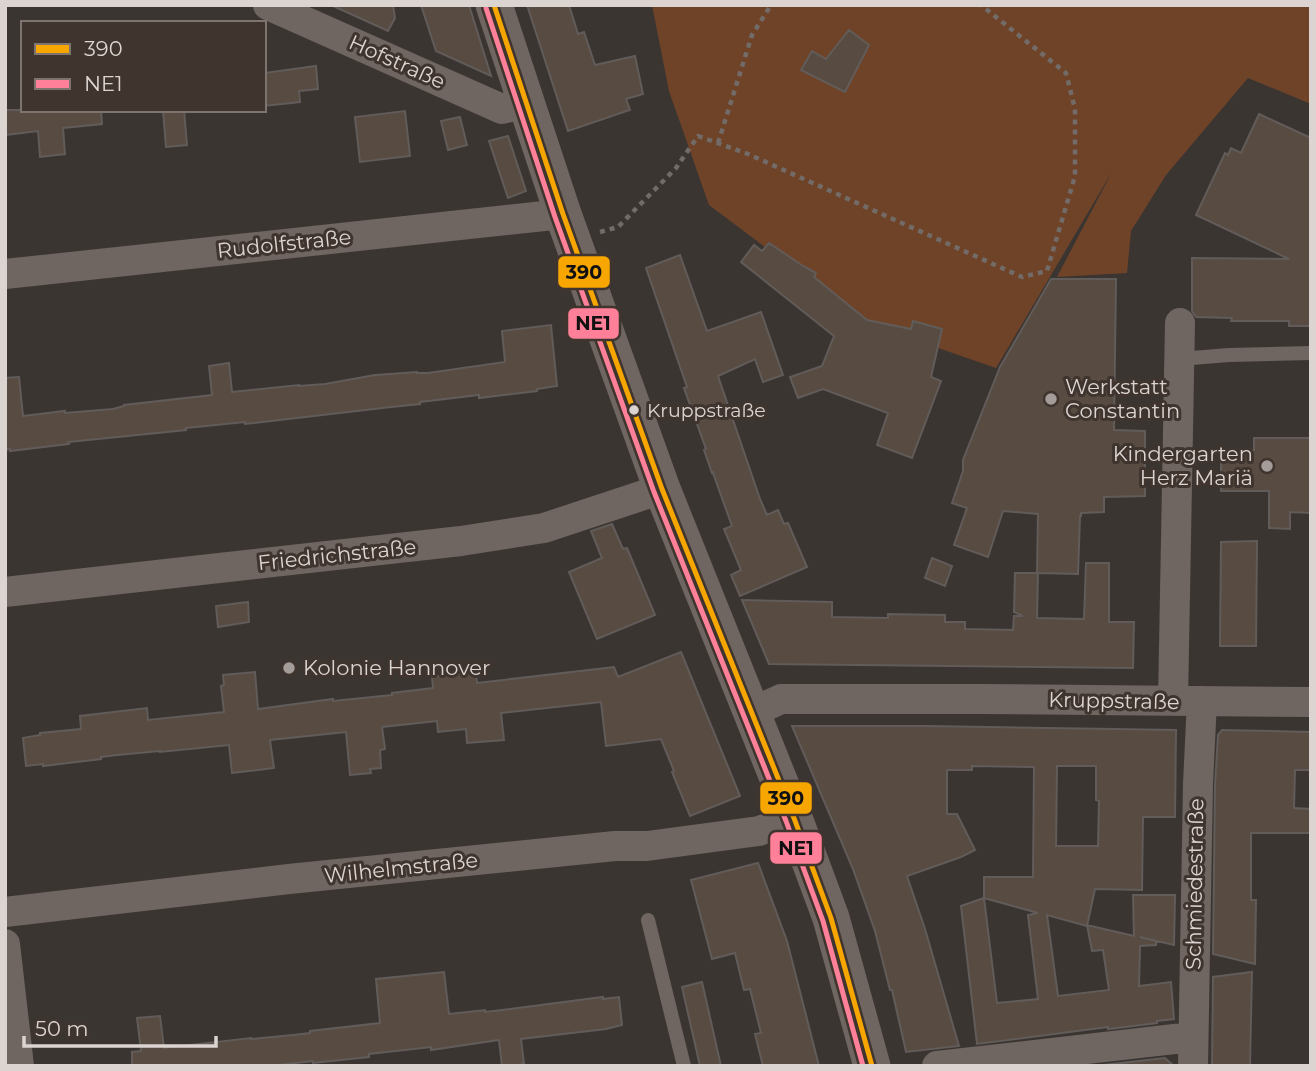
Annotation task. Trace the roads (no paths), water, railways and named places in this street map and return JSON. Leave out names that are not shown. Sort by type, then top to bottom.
[{"type":"street","name":"Hofstraße","points":[[268,5],[502,109],[527,103]]},
{"type":"street","points":[[494,5],[568,227],[662,489],[794,818],[831,918],[872,1066]]},
{"type":"street","name":"Rudolfstraße","points":[[5,274],[568,227]]},
{"type":"street","name":"Schmiedestraße","points":[[1180,323],[1187,701],[1198,784],[1192,1051]]},
{"type":"street","name":"Friedrichstraße","points":[[5,592],[489,537],[544,528],[662,489]]},
{"type":"street","name":"Kruppstraße","points":[[751,713],[781,699],[1311,702]]},
{"type":"street","name":"Wilhelmstraße","points":[[5,912],[615,846],[647,846],[759,831],[794,818]]},
{"type":"street","points":[[5,944],[19,1066]]},
{"type":"street","points":[[937,1066],[1192,1051]]},
{"type":"lane","points":[[1179,359],[1311,353]]},
{"type":"lane","points":[[648,920],[684,1066]]},
{"type":"place","name":"Werkstatt Constantin","points":[[1051,399]]},
{"type":"place","name":"Kruppstraße","points":[[634,410]]},
{"type":"place","name":"Kindergarten Herz Mariä","points":[[1267,466]]},
{"type":"place","name":"Kolonie Hannover","points":[[289,668]]}]
